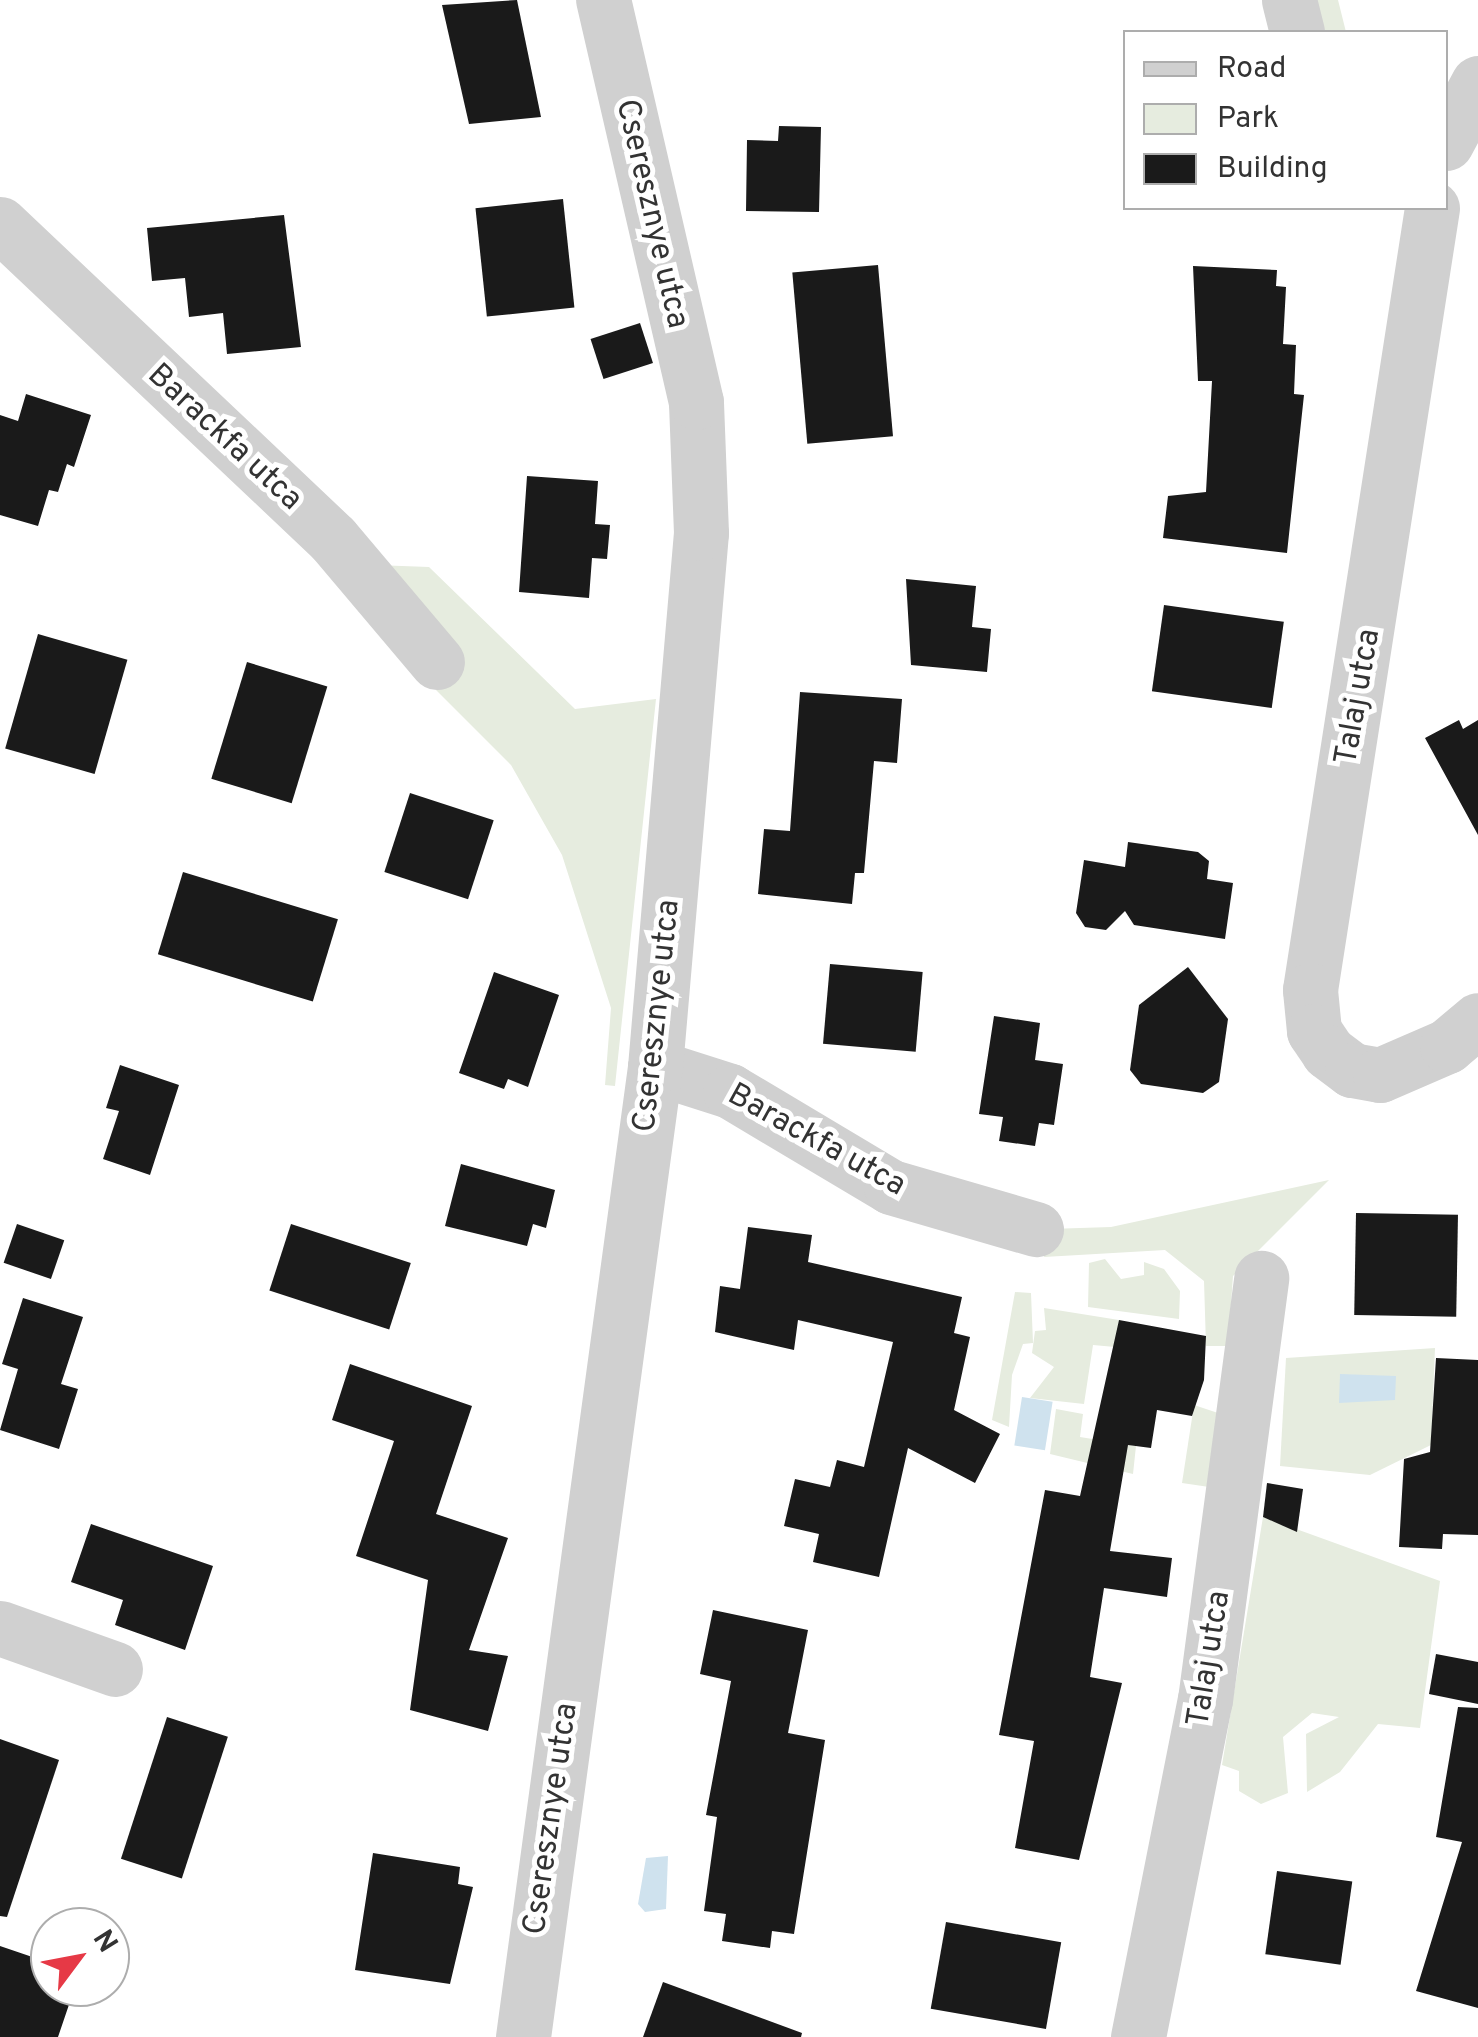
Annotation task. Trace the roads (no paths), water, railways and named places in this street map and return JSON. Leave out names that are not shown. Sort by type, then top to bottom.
[{"type":"street","name":"Cseresznye utca","points":[[523,2037],[655,1067],[702,483],[696,402],[602,0]]},
{"type":"street","points":[[1289,0],[1296,30]]},
{"type":"street","points":[[1448,139],[1478,83]]},
{"type":"street","name":"Talaj utca","points":[[1418,215],[1310,990],[1314,1032],[1352,1070],[1403,1070],[1462,1033]]},
{"type":"street","name":"Barackfa utca","points":[[0,224],[334,538],[437,662]]},
{"type":"street","name":"Barackfa utca","points":[[655,1067],[730,1091],[891,1187],[1036,1229]]},
{"type":"street","name":"Talaj utca","points":[[1138,2037],[1206,1700],[1261,1278]]},
{"type":"street","points":[[0,1628],[115,1669]]},
{"type":"water","points":[[1340,1374],[1396,1376],[1395,1400],[1339,1403]]},
{"type":"water","points":[[1022,1397],[1053,1402],[1045,1450],[1014,1445]]},
{"type":"water","points":[[668,1856],[666,1909],[645,1912],[638,1904],[646,1858]]}]
